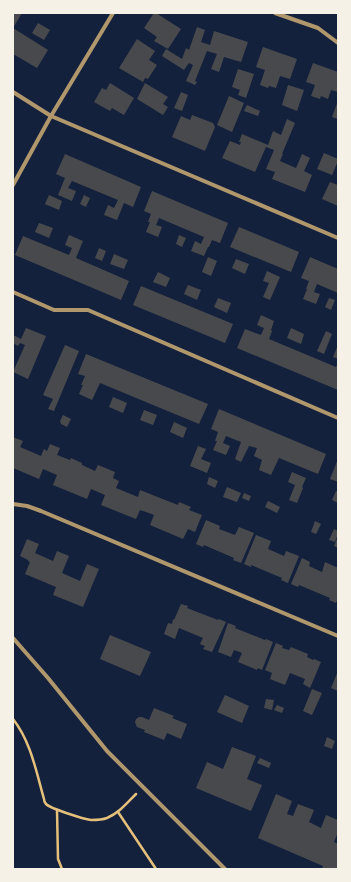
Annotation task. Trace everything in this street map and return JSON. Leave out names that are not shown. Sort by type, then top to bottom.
[{"type":"street","points":[[13,185],[51,116],[113,13]]},
{"type":"street","points":[[275,13],[318,28],[338,42]]},
{"type":"street","points":[[13,92],[51,116],[338,238]]},
{"type":"street","points":[[13,292],[54,310],[88,310],[338,418]]},
{"type":"street","points":[[13,504],[27,506],[42,511],[338,636]]},
{"type":"street","points":[[13,638],[48,678],[107,751],[225,869]]},
{"type":"path","points":[[13,720],[22,732],[32,754],[45,804],[48,806],[91,820],[106,818],[118,812],[143,788]]},
{"type":"path","points":[[57,810],[58,860],[62,869]]},
{"type":"path","points":[[118,812],[156,869]]},
{"type":"building","points":[[13,13],[22,13],[13,28]]},
{"type":"building","points":[[154,13],[181,29],[168,49],[154,41],[157,37],[144,28]]},
{"type":"building","points":[[38,23],[50,30],[44,40],[32,33]]},
{"type":"building","points":[[197,27],[205,30],[201,42],[210,45],[214,31],[248,42],[241,62],[224,57],[219,72],[211,69],[217,54],[207,51],[195,81],[197,82],[195,85],[186,81],[193,65],[189,63],[184,70],[162,56],[166,49],[182,59],[186,48],[189,50]]},
{"type":"building","points":[[13,28],[48,50],[37,68],[13,54]]},
{"type":"building","points":[[137,39],[155,51],[149,60],[157,65],[148,79],[145,78],[143,82],[119,68]]},
{"type":"building","points":[[263,47],[297,59],[290,79],[280,76],[276,88],[269,86],[268,88],[260,85],[265,70],[256,67]]},
{"type":"building","points":[[313,63],[338,72],[338,92],[331,90],[328,99],[321,96],[320,99],[311,96],[315,85],[306,82]]},
{"type":"building","points":[[238,69],[254,74],[246,98],[238,95],[240,90],[232,87]]},
{"type":"building","points":[[110,83],[134,98],[124,115],[112,108],[110,111],[94,102],[102,88],[106,90]]},
{"type":"building","points":[[145,83],[168,97],[163,104],[168,107],[163,115],[137,99]]},
{"type":"building","points":[[288,85],[304,90],[297,111],[282,105]]},
{"type":"building","points":[[181,92],[188,95],[182,111],[174,108]]},
{"type":"building","points":[[229,96],[244,103],[232,132],[217,125]]},
{"type":"building","points":[[338,101],[338,119],[332,117]]},
{"type":"building","points":[[247,105],[260,111],[258,116],[244,111]]},
{"type":"building","points":[[192,115],[213,123],[215,127],[205,151],[172,137],[181,116],[190,120]]},
{"type":"building","points":[[287,119],[295,123],[280,161],[296,168],[302,154],[310,158],[304,171],[312,175],[305,192],[272,179],[275,172],[266,169],[274,150],[266,147],[255,172],[222,158],[230,141],[240,145],[241,142],[239,142],[242,134],[268,145],[273,131],[281,135]]},
{"type":"building","points":[[324,153],[338,159],[332,175],[317,169]]},
{"type":"building","points":[[65,154],[141,187],[133,207],[124,203],[117,220],[104,215],[108,205],[114,208],[118,200],[72,181],[68,188],[76,191],[72,201],[58,195],[65,178],[56,174]]},
{"type":"building","points":[[330,182],[338,185],[338,206],[322,199]]},
{"type":"building","points":[[152,191],[228,223],[220,243],[212,240],[204,256],[191,251],[195,241],[201,244],[204,237],[159,218],[156,225],[162,227],[158,237],[146,232],[151,214],[144,211]]},
{"type":"building","points":[[49,195],[62,201],[59,210],[45,204]]},
{"type":"building","points":[[84,195],[90,198],[86,207],[80,204]]},
{"type":"building","points":[[39,223],[53,228],[49,238],[35,232]]},
{"type":"building","points":[[239,227],[299,252],[291,272],[230,247]]},
{"type":"building","points":[[69,235],[83,241],[76,258],[129,281],[121,300],[15,255],[23,236],[69,255],[72,248],[65,245]]},
{"type":"building","points":[[179,235],[186,238],[182,247],[176,244]]},
{"type":"building","points":[[99,248],[106,251],[102,261],[95,258]]},
{"type":"building","points":[[114,254],[128,260],[124,269],[110,264]]},
{"type":"building","points":[[208,257],[217,261],[211,276],[202,272]]},
{"type":"building","points":[[310,257],[338,269],[338,293],[317,284],[314,292],[320,294],[316,304],[303,299],[309,281],[301,278]]},
{"type":"building","points":[[236,259],[249,264],[245,274],[232,268]]},
{"type":"building","points":[[267,271],[280,277],[270,300],[263,297],[269,283],[263,281]]},
{"type":"building","points":[[158,272],[170,278],[166,287],[153,282]]},
{"type":"building","points":[[188,285],[201,290],[197,300],[184,294]]},
{"type":"building","points":[[141,286],[233,324],[225,343],[133,305]]},
{"type":"building","points":[[218,298],[231,303],[227,313],[214,307]]},
{"type":"building","points":[[329,298],[335,300],[331,310],[325,307]]},
{"type":"building","points":[[261,315],[274,321],[269,339],[336,367],[338,363],[338,390],[237,348],[245,329],[261,335],[264,328],[257,325]]},
{"type":"building","points":[[26,328],[46,336],[28,379],[13,372],[25,345],[20,343],[18,346],[13,343],[13,335],[21,339]]},
{"type":"building","points":[[291,328],[304,334],[301,344],[287,338]]},
{"type":"building","points":[[326,331],[332,334],[324,354],[317,351]]},
{"type":"building","points":[[65,345],[79,351],[54,411],[48,409],[53,399],[43,395]]},
{"type":"building","points":[[338,345],[338,359],[333,357]]},
{"type":"building","points":[[86,354],[208,404],[199,424],[100,383],[92,400],[79,394],[85,376],[78,374]]},
{"type":"building","points":[[113,397],[127,403],[123,413],[109,407]]},
{"type":"building","points":[[219,409],[326,454],[318,474],[279,458],[271,475],[259,470],[262,460],[254,456],[257,448],[249,446],[241,462],[235,459],[241,442],[226,436],[223,443],[230,446],[226,455],[213,450],[217,441],[215,441],[218,432],[211,429]]},
{"type":"building","points":[[144,410],[157,415],[153,425],[140,420]]},
{"type":"building","points":[[63,415],[71,419],[67,427],[61,424],[60,421]]},
{"type":"building","points":[[174,422],[187,428],[183,438],[170,432]]},
{"type":"building","points":[[13,437],[23,441],[20,447],[41,456],[44,449],[47,451],[50,444],[60,448],[57,455],[70,460],[71,458],[95,471],[98,465],[115,472],[113,478],[119,481],[116,488],[138,497],[140,490],[178,505],[179,502],[191,507],[189,510],[202,515],[195,532],[188,529],[183,539],[150,525],[154,515],[140,510],[136,519],[101,505],[105,495],[91,489],[87,499],[53,485],[57,475],[43,469],[39,479],[13,468]]},
{"type":"building","points":[[198,446],[206,449],[201,459],[211,463],[207,473],[190,466]]},
{"type":"building","points":[[338,459],[338,482],[330,479]]},
{"type":"building","points":[[292,472],[306,478],[297,503],[289,500],[295,485],[288,482]]},
{"type":"building","points":[[209,477],[218,481],[215,488],[207,484]]},
{"type":"building","points":[[227,487],[241,493],[237,502],[223,497]]},
{"type":"building","points":[[336,491],[338,492],[338,503],[332,500]]},
{"type":"building","points":[[244,493],[251,496],[249,501],[242,498]]},
{"type":"building","points":[[268,501],[280,507],[277,513],[265,507]]},
{"type":"building","points":[[206,520],[220,526],[219,529],[235,535],[239,527],[254,533],[241,563],[233,560],[234,558],[204,545],[203,547],[196,544]]},
{"type":"building","points":[[315,521],[321,524],[316,534],[311,532]]},
{"type":"building","points":[[334,529],[338,531],[335,542],[329,540]]},
{"type":"building","points":[[256,535],[271,541],[268,549],[284,556],[286,551],[299,556],[288,583],[281,580],[282,578],[251,565],[251,567],[244,564]]},
{"type":"building","points":[[338,536],[338,548],[334,546]]},
{"type":"building","points":[[27,539],[39,544],[35,553],[53,561],[57,551],[69,556],[62,573],[80,581],[87,564],[99,569],[83,607],[53,595],[56,587],[25,574],[30,562],[20,556]]},
{"type":"building","points":[[302,558],[310,562],[309,566],[322,572],[325,562],[338,568],[338,597],[336,603],[329,600],[330,598],[299,585],[298,587],[291,584]]},
{"type":"building","points":[[181,604],[188,606],[187,608],[226,622],[212,652],[203,649],[205,646],[200,644],[203,638],[179,628],[175,639],[164,634],[168,623],[172,624]]},
{"type":"building","points":[[228,623],[236,626],[235,628],[273,642],[262,670],[258,668],[257,670],[238,662],[242,653],[234,650],[231,657],[218,652]]},
{"type":"building","points":[[110,635],[151,652],[140,676],[100,659]]},
{"type":"building","points":[[276,643],[283,646],[282,648],[289,650],[291,647],[308,654],[307,657],[321,662],[310,688],[303,684],[305,679],[290,673],[285,685],[270,679],[272,673],[265,670]]},
{"type":"building","points":[[338,671],[338,691],[331,688]]},
{"type":"building","points":[[312,689],[322,693],[312,715],[303,711]]},
{"type":"building","points":[[225,695],[249,706],[242,723],[217,712]]},
{"type":"building","points":[[266,699],[274,700],[272,710],[264,708]]},
{"type":"building","points":[[277,705],[284,708],[282,713],[274,710]]},
{"type":"building","points":[[154,708],[174,716],[172,718],[187,724],[181,739],[167,733],[164,740],[144,732],[145,730],[137,727],[135,722],[136,719],[142,717],[149,720]]},
{"type":"building","points":[[327,737],[335,741],[332,749],[324,746]]},
{"type":"building","points":[[232,747],[256,756],[247,779],[262,785],[251,811],[196,788],[207,762],[223,769]]},
{"type":"building","points":[[260,758],[271,763],[269,768],[257,763]]},
{"type":"building","points":[[276,794],[292,801],[287,814],[293,816],[298,804],[314,810],[309,822],[321,828],[326,815],[338,820],[338,832],[334,842],[338,844],[338,869],[322,869],[323,866],[258,838]]}]
